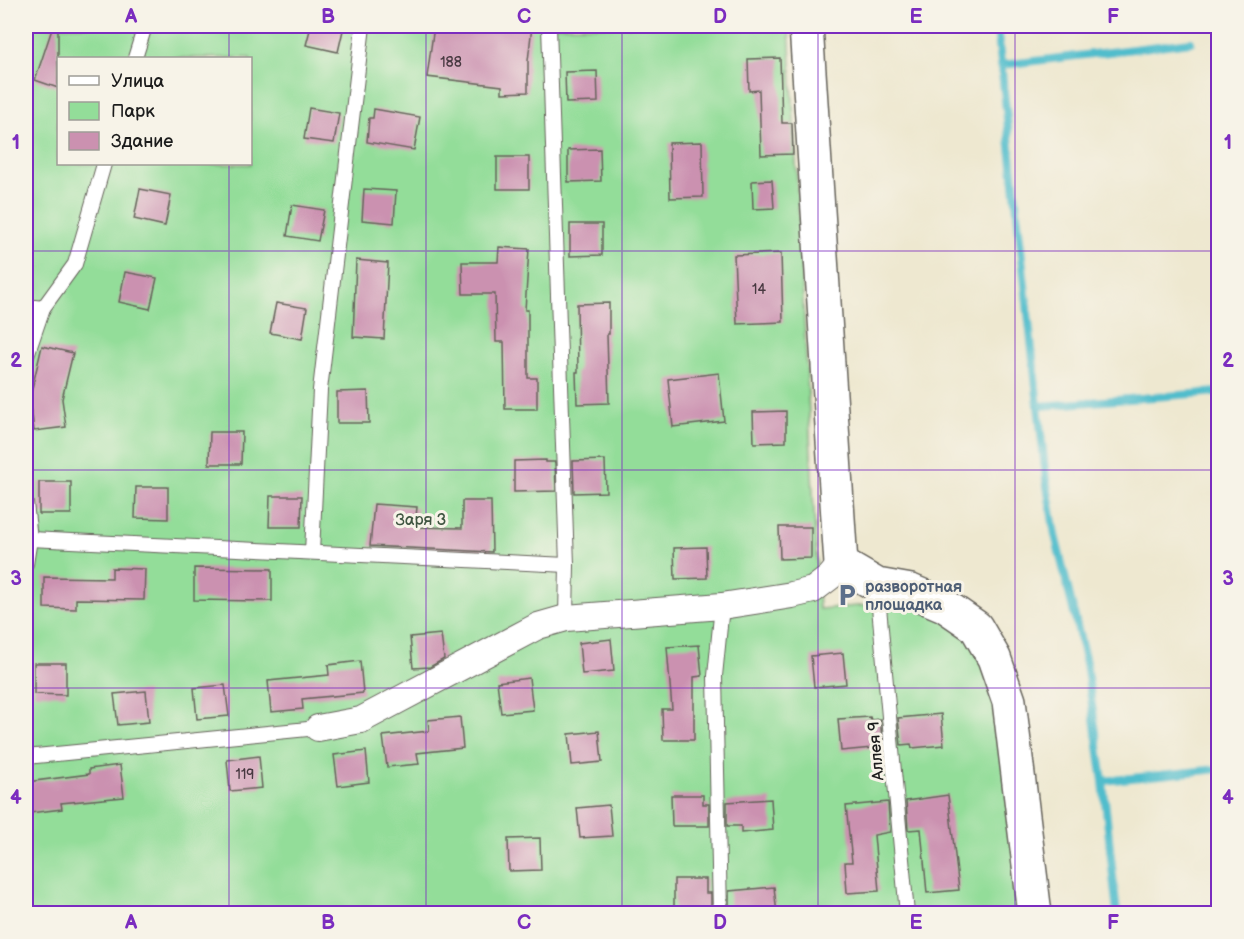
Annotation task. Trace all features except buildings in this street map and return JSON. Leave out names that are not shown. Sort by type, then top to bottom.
[{"type":"street","points":[[318,728],[361,720],[538,626],[566,618],[722,606],[792,595],[813,590],[830,577],[841,564],[806,26]]},
{"type":"street","points":[[841,564],[877,585],[910,591],[944,605],[976,627],[994,658],[1009,701],[1035,914]]},
{"type":"lane","points":[[135,57],[145,26]]},
{"type":"lane","points":[[312,552],[320,390],[363,26]]},
{"type":"lane","points":[[549,26],[567,565],[566,618]]},
{"type":"lane","points":[[26,358],[43,308],[75,264],[104,165]]},
{"type":"lane","points":[[26,306],[43,308]]},
{"type":"lane","points":[[26,503],[30,539],[26,564]]},
{"type":"lane","points":[[30,539],[567,565]]},
{"type":"lane","name":"Аллея 9","points":[[877,585],[907,914]]},
{"type":"lane","points":[[720,914],[715,676],[722,606]]},
{"type":"lane","points":[[26,757],[318,728]]},
{"type":"green space","name":"Заря 3","points":[[26,26],[789,26],[819,609],[910,602],[964,630],[990,664],[1025,913],[26,913]]},
{"type":"waterway","points":[[997,26],[1046,479],[1055,535],[1086,663],[1103,781],[1117,914]]},
{"type":"waterway","points":[[1002,65],[1191,42]]},
{"type":"waterway","points":[[1040,406],[1218,392]]},
{"type":"waterway","points":[[1103,781],[1218,769]]},
{"type":"place","name":"разворотная площадка","points":[[847,595]]}]
